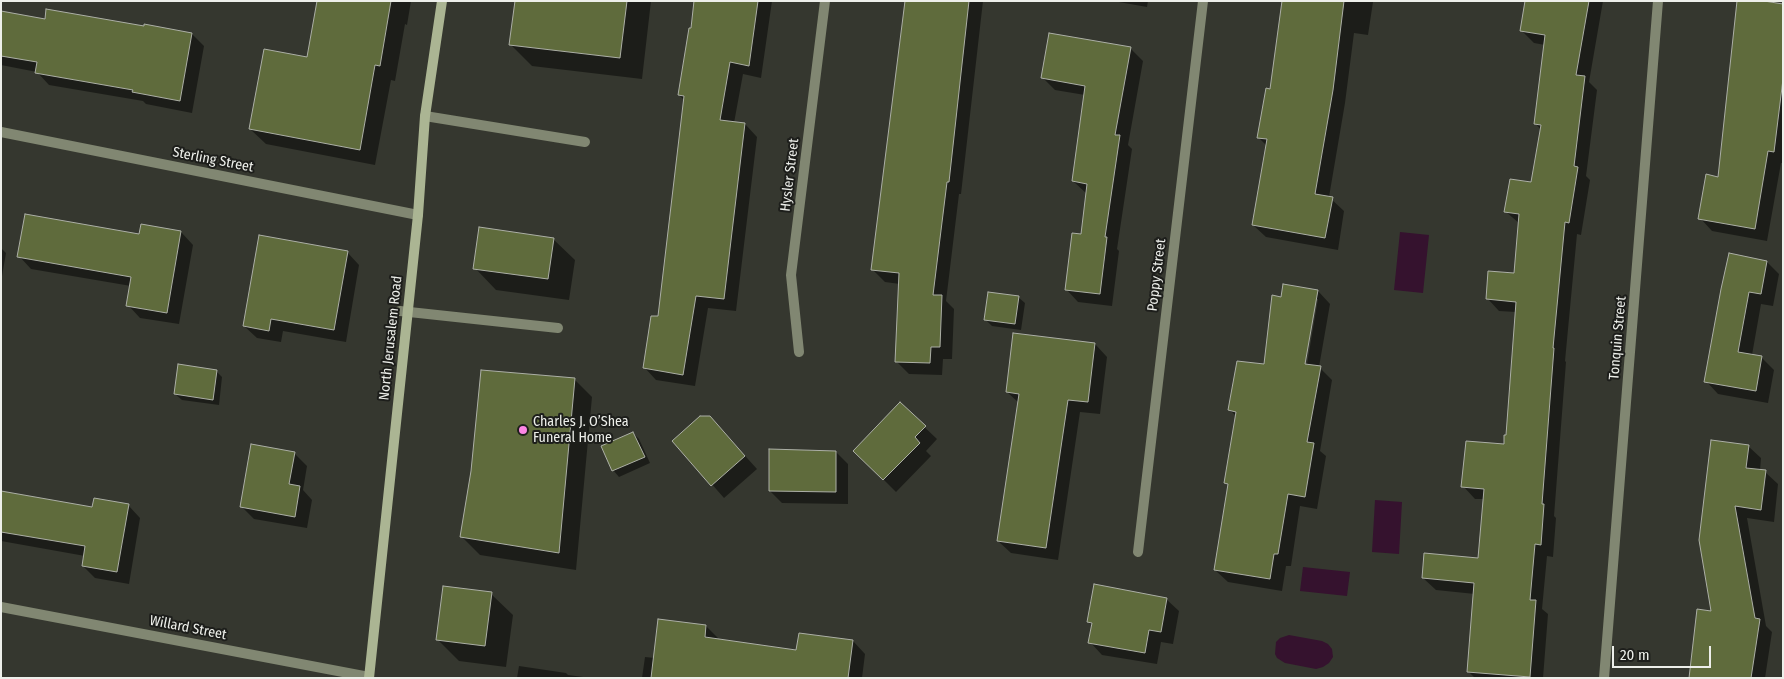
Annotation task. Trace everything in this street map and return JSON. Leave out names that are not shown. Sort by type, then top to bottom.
[{"type":"main road","name":"North Jerusalem Road","points":[[368,677],[404,312],[418,215],[425,116],[442,1]]},
{"type":"street","name":"Hysler Street","points":[[799,352],[791,275],[825,1]]},
{"type":"street","name":"Poppy Street","points":[[1138,552],[1203,1]]},
{"type":"street","name":"Tonquin Street","points":[[1604,678],[1658,1]]},
{"type":"street","points":[[425,116],[585,142]]},
{"type":"street","name":"Sterling Street","points":[[1,132],[418,215]]},
{"type":"street","points":[[404,312],[558,328]]},
{"type":"street","name":"Willard Street","points":[[1,607],[368,677]]},
{"type":"shaded area","points":[[1400,232],[1429,235],[1423,293],[1394,290]]},
{"type":"shaded area","points":[[1375,500],[1402,502],[1399,554],[1372,552]]},
{"type":"shaded area","points":[[1303,567],[1350,572],[1347,596],[1300,591]]},
{"type":"shaded area","points":[[1289,635],[1322,641],[1328,644],[1332,649],[1333,657],[1329,663],[1316,669],[1285,663],[1277,658],[1275,654],[1276,642],[1280,638]]},
{"type":"building","points":[[317,1],[391,1],[380,66],[375,65],[360,150],[249,129],[264,49],[307,57]]},
{"type":"building","points":[[515,1],[627,1],[620,58],[509,45]]},
{"type":"building","points":[[694,1],[758,1],[749,66],[730,62],[720,120],[745,123],[724,299],[696,296],[683,375],[643,368],[651,316],[658,316],[684,96],[678,95],[689,28],[691,28]]},
{"type":"building","points":[[905,1],[969,1],[949,182],[947,182],[933,295],[942,295],[940,347],[931,347],[930,363],[895,362],[899,273],[871,270]]},
{"type":"building","points":[[1282,1],[1344,1],[1333,90],[1315,194],[1333,197],[1325,238],[1252,225],[1267,139],[1257,138],[1266,88],[1270,89]]},
{"type":"building","points":[[1525,1],[1589,1],[1576,75],[1585,76],[1574,166],[1578,167],[1569,223],[1565,222],[1553,348],[1541,545],[1535,544],[1530,600],[1536,600],[1530,677],[1467,672],[1474,583],[1422,578],[1424,553],[1478,558],[1484,489],[1461,487],[1466,441],[1504,444],[1504,435],[1506,435],[1516,302],[1486,299],[1488,271],[1514,273],[1519,214],[1504,212],[1510,179],[1531,182],[1541,125],[1534,124],[1545,35],[1520,31]]},
{"type":"building","points":[[1737,1],[1764,1],[1783,4],[1783,79],[1774,152],[1768,151],[1755,229],[1698,219],[1706,174],[1718,177]]},
{"type":"building","points":[[46,9],[192,33],[180,101],[132,92],[133,90],[35,73],[37,62],[1,56],[1,11],[45,19]]},
{"type":"building","points":[[1049,33],[1131,47],[1115,135],[1120,135],[1105,237],[1107,237],[1100,294],[1065,290],[1072,233],[1081,234],[1087,184],[1072,181],[1085,86],[1041,78]]},
{"type":"building","points":[[25,214],[139,234],[141,224],[181,231],[167,313],[126,306],[131,277],[17,257]]},
{"type":"building","points":[[479,227],[554,238],[548,279],[473,269]]},
{"type":"building","points":[[259,235],[348,251],[334,330],[271,319],[269,331],[243,326]]},
{"type":"building","points":[[1729,253],[1767,261],[1761,294],[1749,292],[1738,352],[1762,356],[1756,391],[1704,382]]},
{"type":"building","points":[[1283,284],[1318,290],[1305,364],[1321,366],[1307,442],[1314,443],[1305,497],[1288,494],[1278,554],[1274,554],[1270,579],[1214,570],[1228,484],[1224,483],[1236,412],[1228,410],[1237,361],[1264,364],[1272,295],[1281,297]]},
{"type":"building","points":[[988,292],[1019,296],[1015,324],[984,320]]},
{"type":"building","points":[[1013,333],[1095,343],[1088,402],[1068,400],[1046,548],[997,541],[1019,394],[1006,392]]},
{"type":"building","points":[[178,364],[217,370],[213,400],[174,394]]},
{"type":"building","name":"Charles J. O’Shea Funeral Home","points":[[481,370],[575,378],[559,553],[460,537],[471,471]]},
{"type":"building","points":[[900,402],[926,426],[915,437],[920,443],[883,480],[853,451]]},
{"type":"building","points":[[700,416],[710,416],[745,456],[711,486],[672,441]]},
{"type":"building","points":[[633,432],[645,457],[612,471],[601,446]]},
{"type":"building","points":[[1711,440],[1749,445],[1746,468],[1766,470],[1761,510],[1735,506],[1755,618],[1760,619],[1751,678],[1689,678],[1697,609],[1711,611],[1699,540]]},
{"type":"building","points":[[251,444],[295,452],[289,484],[300,486],[295,517],[240,507]]},
{"type":"building","points":[[769,449],[836,451],[836,492],[769,491]]},
{"type":"building","points":[[1,491],[92,507],[94,498],[129,504],[117,572],[82,566],[85,546],[1,532]]},
{"type":"building","points":[[1094,584],[1167,598],[1161,632],[1149,630],[1145,653],[1088,643],[1092,623],[1087,622]]},
{"type":"building","points":[[443,586],[492,592],[485,646],[436,640]]},
{"type":"building","points":[[658,619],[706,625],[705,637],[796,650],[799,633],[853,640],[848,678],[651,678]]},
{"type":"place","name":"Charles J. O’Shea Funeral Home","points":[[523,430]]}]
